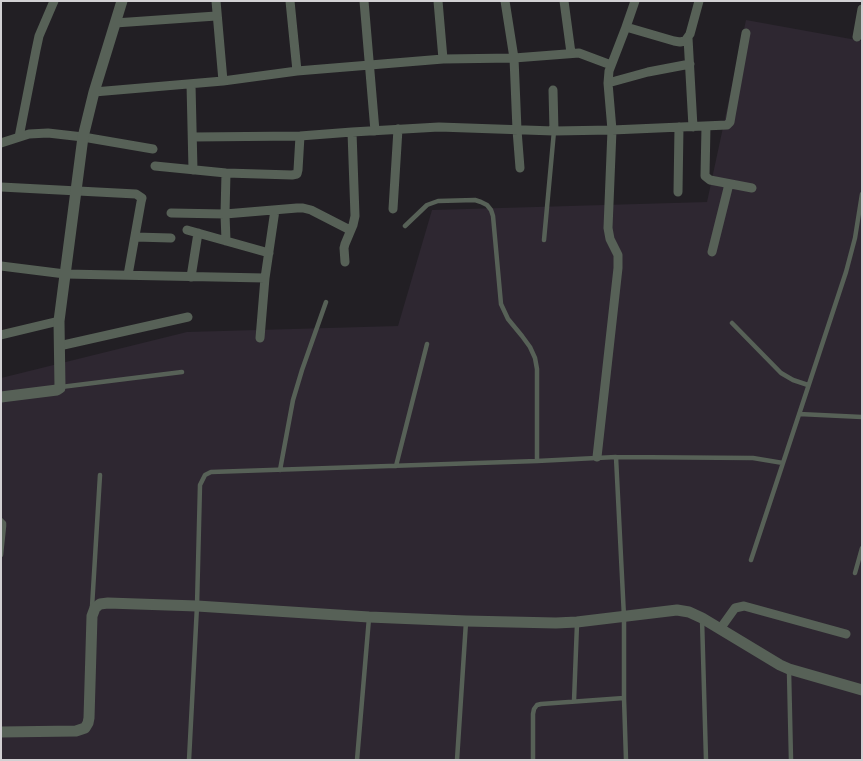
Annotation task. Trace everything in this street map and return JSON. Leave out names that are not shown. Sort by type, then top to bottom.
[{"type":"street","points":[[19,136],[36,50],[54,1]]},
{"type":"street","points":[[1,397],[57,390],[60,388],[59,321],[83,137],[94,92],[122,1]]},
{"type":"street","points":[[216,1],[223,81]]},
{"type":"street","points":[[290,1],[297,71]]},
{"type":"street","points":[[364,1],[374,131]]},
{"type":"street","points":[[438,1],[443,59]]},
{"type":"street","points":[[505,1],[514,58],[520,168]]},
{"type":"street","points":[[564,1],[571,53]]},
{"type":"street","points":[[597,458],[618,268],[618,255],[610,239],[608,228],[612,130],[608,77],[635,1]]},
{"type":"street","points":[[694,127],[688,38],[699,1]]},
{"type":"street","points":[[857,37],[862,9]]},
{"type":"street","points":[[115,23],[216,16]]},
{"type":"street","points":[[626,27],[680,42],[688,38]]},
{"type":"street","points":[[192,137],[300,136],[452,127],[554,131],[727,125],[730,122],[746,33]]},
{"type":"street","points":[[94,92],[223,81],[297,71],[443,59],[514,58],[579,53],[611,65]]},
{"type":"street","points":[[608,83],[648,72],[690,64]]},
{"type":"street","points":[[191,84],[193,170]]},
{"type":"street","points":[[553,90],[554,131]]},
{"type":"street","points":[[706,126],[706,176],[710,180],[752,188]]},
{"type":"street","points":[[678,192],[679,127]]},
{"type":"street","points":[[393,209],[398,129]]},
{"type":"street","points":[[345,262],[344,248],[355,216],[352,132]]},
{"type":"street","points":[[1,143],[19,136],[38,133],[83,137],[153,149]]},
{"type":"street","points":[[155,166],[226,173],[292,175],[296,174],[298,170],[300,136]]},
{"type":"street","points":[[226,173],[226,241]]},
{"type":"street","points":[[712,252],[729,184]]},
{"type":"street","points":[[1,188],[136,194],[142,198],[128,275]]},
{"type":"street","points":[[171,213],[225,214],[297,208],[311,210],[350,230]]},
{"type":"street","points":[[260,338],[265,278],[275,210]]},
{"type":"street","points":[[187,230],[269,253]]},
{"type":"street","points":[[191,277],[198,233]]},
{"type":"street","points":[[135,237],[171,238]]},
{"type":"street","points":[[1,266],[66,274],[265,278]]},
{"type":"street","points":[[59,346],[188,317]]},
{"type":"street","points":[[1,335],[59,321]]},
{"type":"street","points":[[1,732],[76,732],[85,728],[89,718],[92,616],[95,608],[100,604],[108,603],[197,606],[369,617],[556,623],[677,610],[689,612],[702,618],[789,669],[862,690]]},
{"type":"street","points":[[720,629],[736,608],[744,606],[846,634]]},
{"type":"lane","points":[[544,240],[554,131]]},
{"type":"lane","points":[[751,560],[852,254],[862,194]]},
{"type":"lane","points":[[405,226],[427,204],[432,202],[474,200],[487,205],[491,210],[501,304],[508,319],[526,341],[535,358],[537,369],[538,461]]},
{"type":"lane","points":[[280,470],[302,370],[326,302]]},
{"type":"lane","points":[[732,323],[781,373],[793,380],[808,385]]},
{"type":"lane","points":[[396,466],[427,344]]},
{"type":"lane","points":[[60,388],[182,372]]},
{"type":"lane","points":[[799,414],[862,417]]},
{"type":"lane","points":[[616,457],[624,617],[626,760]]},
{"type":"lane","points":[[189,760],[197,606],[200,484],[205,475],[211,472],[616,457],[753,458],[783,463]]},
{"type":"lane","points":[[92,616],[100,475]]},
{"type":"lane","points":[[1,520],[4,523],[1,555]]},
{"type":"lane","points":[[855,573],[862,548]]},
{"type":"lane","points":[[357,760],[369,617]]},
{"type":"lane","points":[[702,618],[706,760]]},
{"type":"lane","points":[[457,760],[466,621]]},
{"type":"lane","points":[[574,701],[577,622]]},
{"type":"lane","points":[[789,669],[791,760]]},
{"type":"lane","points":[[533,760],[534,709],[537,705],[624,698]]},
{"type":"shaded area","points":[[746,20],[862,41],[862,760],[1,760],[1,378],[187,332],[398,326],[432,210],[707,202]]}]
